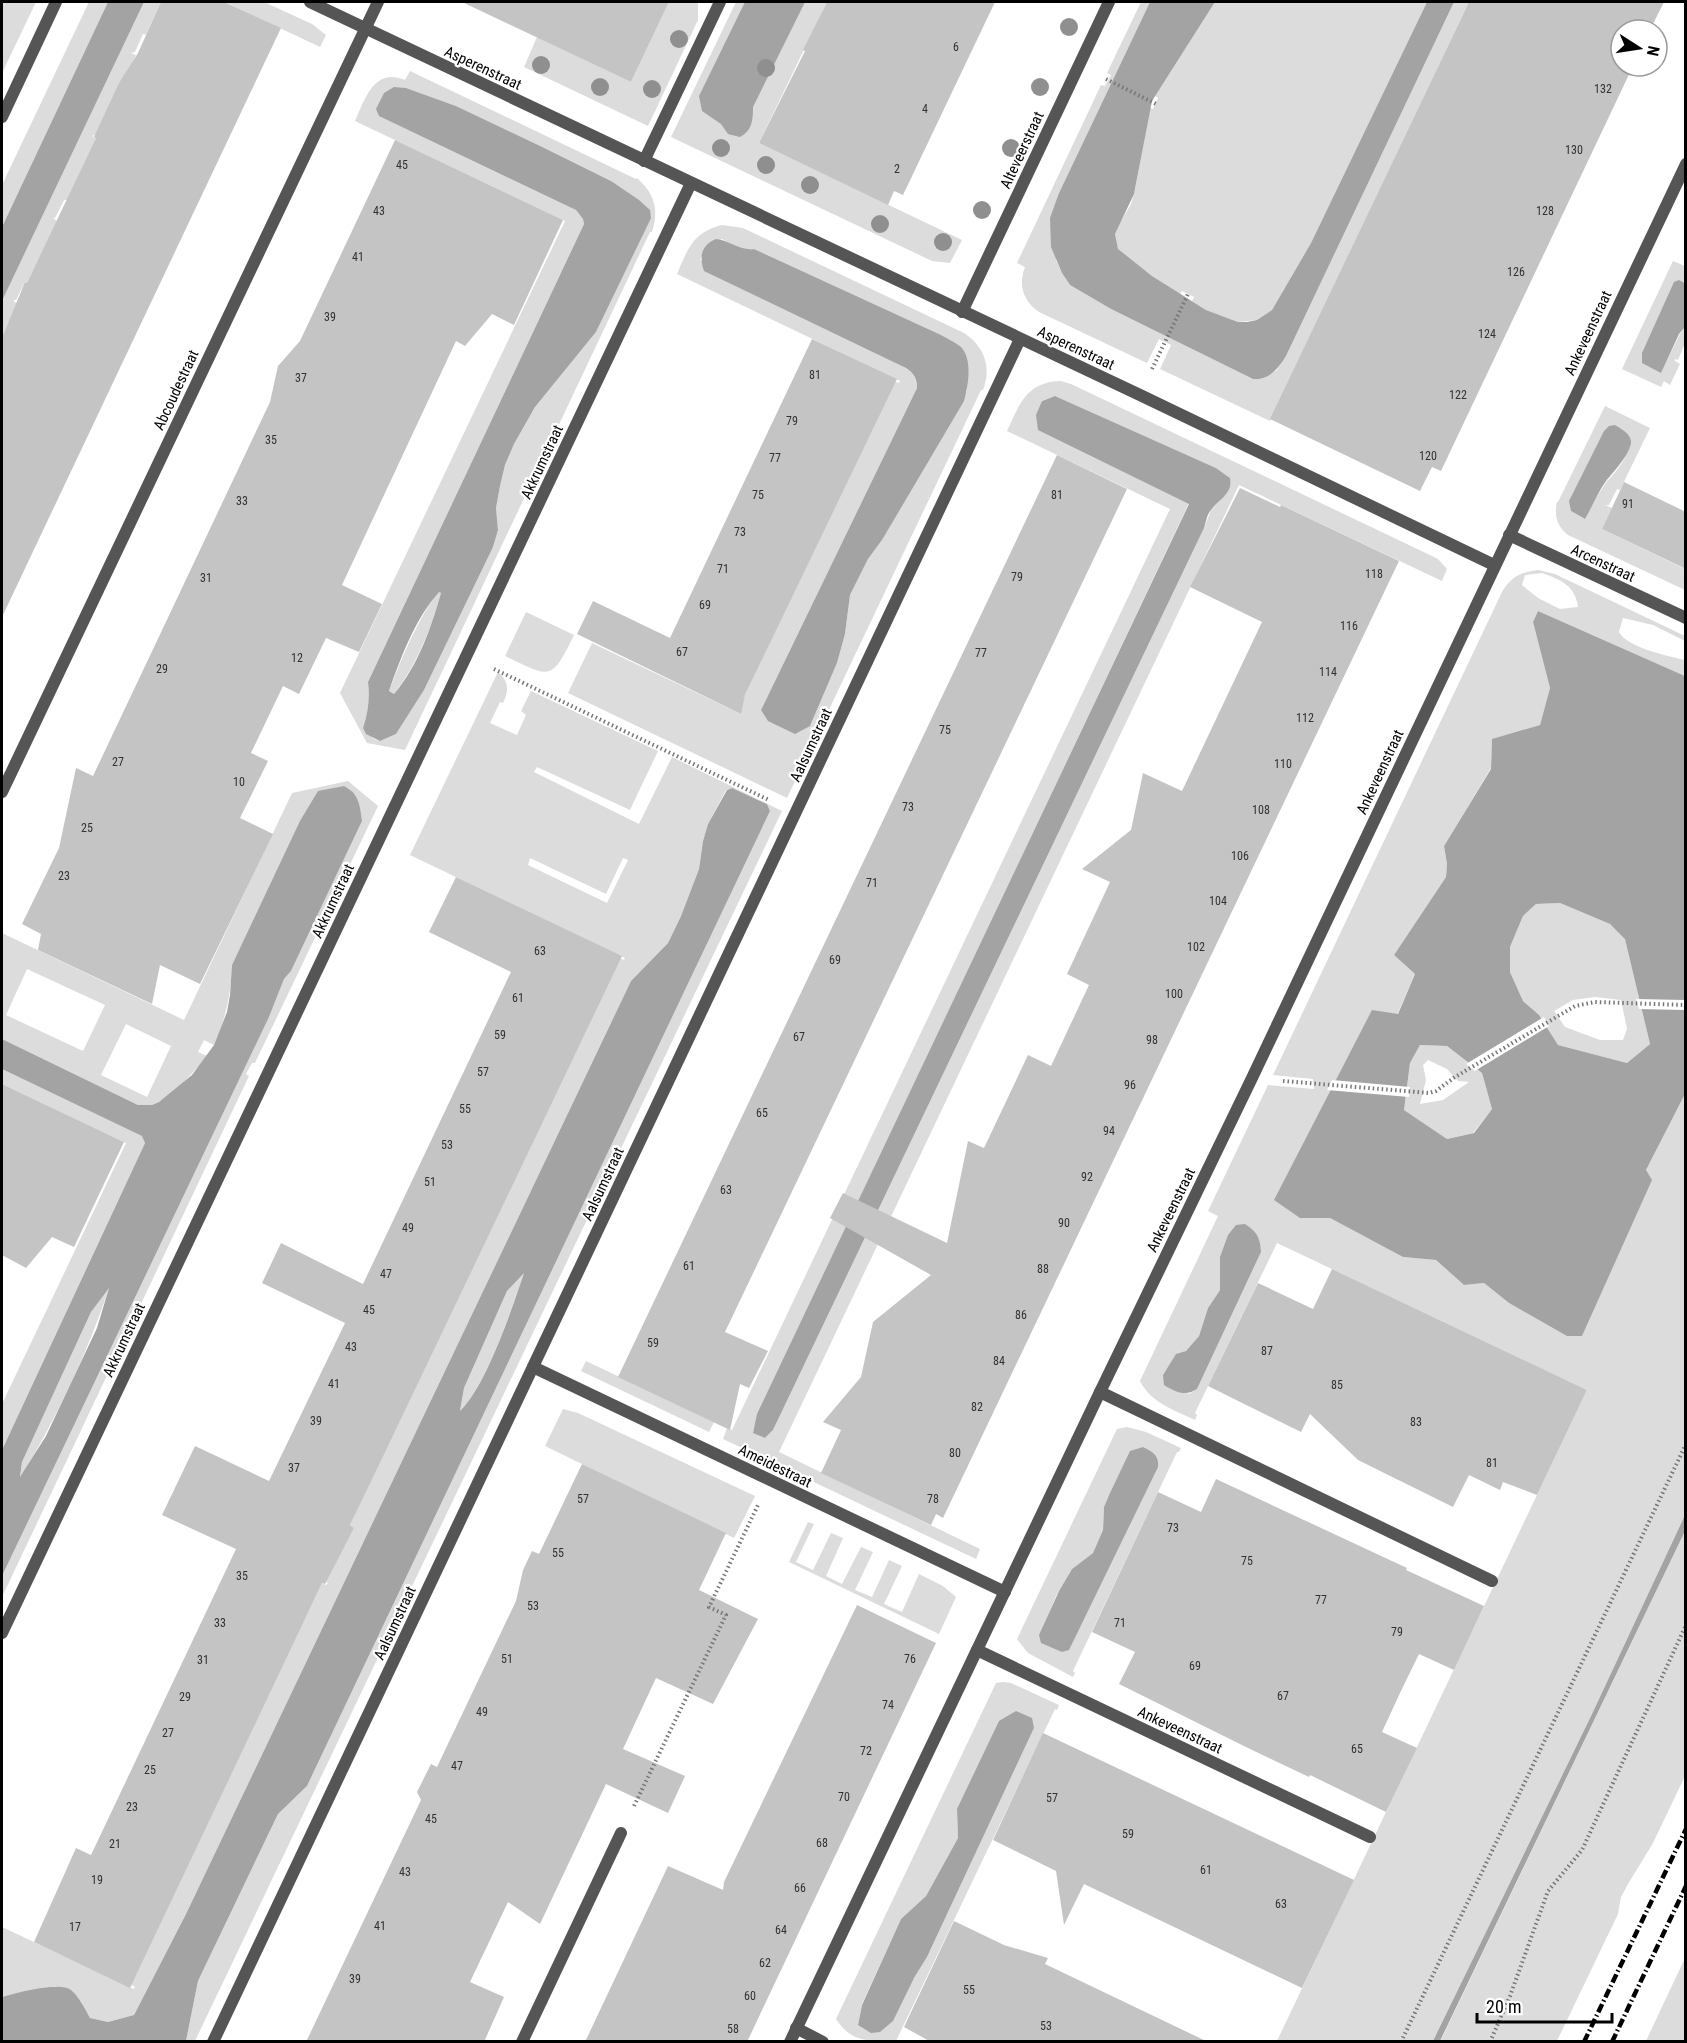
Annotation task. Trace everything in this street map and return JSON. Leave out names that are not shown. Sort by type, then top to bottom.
[{"type":"street","points":[[2,117],[56,2]]},
{"type":"street","name":"Asperenstraat","points":[[310,2],[1494,565]]},
{"type":"street","name":"Abcoudestraat","points":[[2,792],[378,2]]},
{"type":"street","points":[[644,161],[720,2]]},
{"type":"street","name":"Alteveerstraat","points":[[962,312],[1109,2]]},
{"type":"street","name":"Ankeveenstraat","points":[[790,2042],[1686,164]]},
{"type":"street","name":"Akkrumstraat","points":[[2,1633],[691,183]]},
{"type":"street","name":"Aalsumstraat","points":[[213,2042],[1020,339]]},
{"type":"street","name":"Arcenstraat","points":[[1509,535],[1686,618]]},
{"type":"street","name":"Ameidestraat","points":[[533,1367],[1005,1592]]},
{"type":"street","points":[[1100,1392],[1492,1581]]},
{"type":"street","name":"Ankeveenstraat","points":[[977,1650],[1370,1837]]},
{"type":"street","points":[[522,2042],[621,1833]]},
{"type":"street","points":[[796,2028],[823,2042]]},
{"type":"path","points":[[1110,81],[1156,104]]},
{"type":"path","points":[[1165,342],[1189,292]]},
{"type":"path","points":[[466,656],[796,813]]},
{"type":"path","points":[[1314,1084],[1423,1093],[1436,1091],[1556,1015],[1583,1003],[1686,1005]]},
{"type":"path","points":[[1401,2042],[1686,1443]]},
{"type":"path","points":[[621,1833],[726,1615],[709,1607],[770,1480]]},
{"type":"path","points":[[1490,2042],[1510,1996],[1548,1892],[1582,1850],[1686,1625]]},
{"type":"shaded area","points":[[2,2],[36,2],[2,73]]},
{"type":"shaded area","points":[[89,2],[108,2],[2,227],[2,185]]},
{"type":"shaded area","points":[[108,2],[144,2],[2,301],[2,227]]},
{"type":"shaded area","points":[[144,2],[161,2],[146,35],[143,34],[135,52],[131,53],[136,55],[106,118],[92,136],[96,138],[67,200],[64,200],[53,218],[57,221],[27,283],[25,282],[14,300],[18,303],[2,338],[2,301]]},
{"type":"shaded area","points":[[225,2],[264,2],[312,24],[326,35],[320,47]]},
{"type":"shaded area","points":[[669,2],[698,2],[698,20],[648,126],[524,67],[537,37],[631,82]]},
{"type":"shaded area","points":[[736,2],[827,2],[759,143],[962,240],[950,263],[932,261],[671,137]]},
{"type":"shaded area","points":[[745,2],[805,2],[753,107],[749,128],[740,137],[728,134],[721,124],[702,111],[699,96]]},
{"type":"shaded area","points":[[1141,2],[1150,2],[1059,193],[1056,260],[1070,285],[1111,309],[1253,379],[1276,371],[1286,356],[1454,2],[1469,2],[1270,421],[1160,369],[1171,345],[1159,339],[1147,363],[1039,312],[1029,303],[1023,292],[1022,280],[1025,267],[1017,263],[1101,85],[1105,86],[1111,75],[1107,73]]},
{"type":"shaded area","points":[[1150,2],[1215,2],[1152,101],[1134,194],[1115,234],[1118,249],[1152,276],[1206,310],[1238,322],[1247,322],[1257,320],[1272,310],[1311,243],[1427,2],[1454,2],[1286,356],[1276,369],[1264,378],[1253,379],[1111,309],[1070,285],[1051,247],[1050,218],[1059,193]]},
{"type":"shaded area","points":[[1215,2],[1427,2],[1311,243],[1272,310],[1257,320],[1238,322],[1206,310],[1192,301],[1194,297],[1182,291],[1180,294],[1152,276],[1118,249],[1115,234],[1131,204],[1150,108],[1153,109],[1158,98],[1155,96]]},
{"type":"shaded area","points":[[410,71],[637,178],[652,196],[655,217],[652,232],[650,232],[405,750],[367,743],[340,693],[565,221],[355,121],[367,95],[378,81],[394,77],[405,80]],"holes":[[[406,88],[456,106],[611,181],[650,218],[596,332],[535,407],[514,444],[505,465],[500,486],[496,508],[498,530],[493,547],[424,690],[396,734],[380,741],[374,739],[363,728],[368,705],[368,682],[584,224],[576,210]]]},
{"type":"shaded area","points":[[394,87],[406,88],[456,106],[611,181],[650,210],[651,218],[596,332],[535,407],[514,444],[505,465],[500,486],[496,508],[498,530],[493,547],[424,690],[396,734],[380,741],[366,734],[363,728],[368,705],[368,682],[584,224],[576,210],[379,116],[376,109],[384,93]],"holes":[[[439,592],[441,593],[417,659],[394,694],[389,691],[410,639],[430,603]]]},
{"type":"shaded area","points":[[722,225],[743,228],[964,333],[977,344],[986,365],[987,373],[983,390],[981,390],[787,798],[568,693],[592,643],[741,714],[738,710],[894,381],[899,383],[900,381],[677,274],[693,243],[704,232]],"holes":[[[722,239],[741,249],[754,249],[939,334],[967,369],[967,391],[882,540],[868,559],[850,595],[845,634],[837,663],[810,726],[761,710],[917,385],[913,374],[906,368],[700,260],[707,245]]]},
{"type":"shaded area","points":[[716,239],[754,249],[939,334],[961,347],[967,359],[968,381],[964,401],[882,540],[868,559],[850,595],[845,634],[837,663],[810,726],[795,734],[768,721],[761,710],[917,388],[913,374],[906,368],[704,271],[702,252]]},
{"type":"shaded area","points":[[1673,261],[1685,266],[1685,283],[1679,280],[1661,372],[1685,327],[1685,343],[1678,360],[1675,359],[1680,364],[1670,385],[1664,381],[1661,387],[1622,369]]},
{"type":"shaded area","points":[[1679,280],[1685,283],[1685,327],[1679,334],[1661,373],[1642,363],[1642,353],[1674,282]]},
{"type":"shaded area","points":[[1061,381],[1071,384],[1432,556],[1447,569],[1442,581],[1239,485],[779,1452],[980,1549],[976,1559],[723,1439],[727,1428],[732,1430],[1170,509],[1007,431],[1026,396],[1040,385]],"holes":[[[1055,396],[1216,468],[1230,478],[1227,493],[1211,510],[773,1430],[765,1438],[753,1432],[758,1414],[1189,503],[1041,401]]]},
{"type":"shaded area","points":[[1055,396],[1216,468],[1230,478],[1229,488],[1225,496],[1208,514],[1204,528],[773,1430],[765,1438],[753,1433],[757,1414],[1189,504],[1038,430],[1036,415],[1042,401]]},
{"type":"shaded area","points":[[1605,406],[1650,428],[1620,490],[1617,489],[1609,505],[1605,505],[1612,508],[1602,529],[1685,569],[1685,590],[1568,535],[1557,520],[1558,502]],"holes":[[[1631,439],[1622,462],[1583,518],[1571,511]]]},
{"type":"shaded area","points":[[1615,425],[1629,436],[1630,446],[1622,462],[1603,485],[1585,519],[1571,511],[1569,501],[1604,431],[1609,426]]},
{"type":"shaded area","points":[[1532,571],[1555,574],[1685,636],[1685,641],[1653,625],[1623,618],[1619,632],[1639,647],[1685,660],[1685,676],[1538,611],[1533,622],[1550,688],[1540,725],[1492,740],[1491,768],[1444,846],[1447,864],[1446,877],[1394,955],[1415,974],[1397,1015],[1372,1011],[1300,1218],[1330,1218],[1403,1257],[1436,1260],[1464,1285],[1484,1283],[1509,1303],[1567,1335],[1582,1336],[1646,1170],[1685,1094],[1685,1515],[1592,1714],[1433,2041],[1277,2041],[1587,1390],[1277,1243],[1195,1413],[1197,1415],[1195,1420],[1157,1400],[1150,1395],[1140,1381],[1218,1216],[1208,1211],[1268,1085],[1314,1089],[1313,1079],[1273,1075],[1502,592],[1513,579]],"holes":[[[1542,573],[1566,584],[1574,593],[1578,607],[1560,609],[1538,598],[1522,585],[1525,575]],[[1261,1252],[1197,1389],[1189,1394],[1163,1375],[1176,1355],[1186,1351],[1199,1336],[1208,1308],[1220,1290],[1221,1280]]]},
{"type":"shaded area","points":[[438,591],[441,593],[422,646],[410,671],[394,694],[389,691],[399,665]]},
{"type":"shaded area","points":[[1538,611],[1685,676],[1685,1094],[1646,1170],[1652,1180],[1582,1336],[1567,1336],[1509,1303],[1484,1283],[1464,1285],[1436,1260],[1403,1257],[1330,1218],[1300,1218],[1274,1200],[1372,1010],[1398,1014],[1415,974],[1394,955],[1446,877],[1447,864],[1444,846],[1491,769],[1492,739],[1540,725],[1550,688],[1533,622]],"holes":[[[1560,903],[1610,924],[1625,939],[1650,1044],[1627,1063],[1558,1045],[1539,1015],[1523,1001],[1510,972],[1510,947],[1523,916],[1536,904]],[[1420,1045],[1447,1046],[1482,1073],[1492,1109],[1474,1133],[1447,1139],[1404,1110],[1410,1063]]]},
{"type":"shaded area","points":[[526,612],[574,635],[560,661],[548,671],[532,668],[505,656]]},
{"type":"shaded area","points":[[498,672],[506,683],[507,690],[503,703],[500,702],[490,723],[517,735],[526,715],[521,711],[531,691],[658,751],[630,810],[537,767],[534,772],[639,824],[672,757],[782,811],[195,2041],[186,2041],[198,1981],[278,1814],[307,1786],[770,811],[767,804],[732,788],[726,790],[708,824],[699,869],[668,943],[631,981],[186,1914],[134,2015],[108,2022],[90,2018],[73,1992],[55,1986],[2,1997],[2,1927],[134,1989],[135,1987],[131,1985],[296,1637],[322,1583],[326,1585],[328,1583],[323,1580],[354,1528],[350,1525],[378,1465],[620,958],[624,960],[625,958],[410,855]],"holes":[[[530,858],[606,894],[623,858],[628,860],[607,903],[528,865]]]},
{"type":"shaded area","points":[[348,781],[378,806],[255,1063],[252,1063],[246,1074],[249,1076],[2,1597],[2,1576],[269,1017],[284,979],[291,971],[362,821],[351,790],[344,786],[318,792],[232,965],[227,1006],[214,1045],[204,1040],[198,1052],[207,1056],[174,1091],[152,1105],[138,1105],[2,1039],[2,933],[184,1020],[292,793]],"holes":[[[27,969],[105,1005],[83,1051],[6,1015]],[[126,1024],[171,1046],[147,1097],[101,1075]]]},
{"type":"shaded area","points":[[344,786],[349,789],[358,800],[362,821],[291,971],[284,979],[269,1017],[2,1576],[2,1450],[145,1143],[142,1136],[2,1069],[2,1039],[138,1105],[152,1105],[159,1102],[192,1075],[214,1045],[227,1012],[232,965],[300,821],[318,791]],"holes":[[[109,1288],[97,1328],[46,1436],[20,1477],[22,1462],[91,1312]]]},
{"type":"shaded area","points":[[732,788],[767,804],[770,811],[307,1786],[278,1814],[198,1981],[186,2041],[2,2041],[2,1997],[27,1991],[48,1987],[71,1990],[82,2003],[90,2018],[108,2022],[134,2015],[186,1914],[631,981],[668,943],[699,869],[708,824],[727,790]],"holes":[[[524,1273],[489,1366],[470,1399],[460,1411],[464,1388],[507,1291]]]},
{"type":"shaded area","points":[[1560,903],[1610,924],[1625,938],[1650,1044],[1627,1063],[1558,1045],[1539,1016],[1523,1001],[1510,972],[1510,947],[1523,916],[1536,904]],"holes":[[[1595,997],[1621,1000],[1627,1029],[1623,1040],[1600,1040],[1565,1027],[1554,1011],[1573,1000]]]},
{"type":"shaded area","points":[[1420,1045],[1447,1046],[1482,1073],[1492,1109],[1473,1133],[1447,1139],[1404,1110],[1410,1063]],"holes":[[[1428,1060],[1447,1069],[1458,1081],[1469,1082],[1443,1100],[1420,1104],[1426,1080],[1423,1065]]]},
{"type":"shaded area","points":[[2,1069],[143,1136],[145,1143],[2,1450],[2,1404],[126,1143],[2,1084]]},
{"type":"shaded area","points":[[1245,1224],[1257,1235],[1261,1252],[1197,1389],[1188,1393],[1177,1391],[1164,1385],[1163,1375],[1176,1354],[1186,1351],[1199,1336],[1208,1308],[1220,1290],[1220,1257],[1228,1235],[1236,1225]]},
{"type":"shaded area","points":[[525,1271],[490,1364],[471,1398],[460,1412],[464,1388],[507,1291]]},
{"type":"shaded area","points":[[110,1285],[92,1335],[70,1385],[20,1479],[22,1462],[91,1312]]},
{"type":"shaded area","points":[[586,1361],[714,1422],[709,1432],[581,1371]]},
{"type":"shaded area","points":[[563,1409],[578,1413],[755,1496],[734,1538],[545,1446]]},
{"type":"shaded area","points":[[1127,1427],[1146,1432],[1181,1448],[1177,1452],[1073,1671],[1075,1673],[1073,1677],[1028,1653],[1017,1639],[1117,1429]],"holes":[[[1143,1447],[1062,1652],[1040,1635],[1056,1596],[1072,1569],[1093,1553],[1103,1530],[1104,1507],[1130,1452]]]},
{"type":"shaded area","points":[[1143,1447],[1155,1454],[1158,1467],[1069,1650],[1062,1652],[1041,1643],[1039,1635],[1059,1591],[1072,1569],[1093,1553],[1103,1530],[1104,1507],[1130,1451]]},
{"type":"shaded area","points":[[1685,1515],[1685,1531],[1440,2041],[1433,2041],[1592,1714]]},
{"type":"shaded area","points":[[808,1522],[814,1524],[796,1562],[813,1570],[831,1533],[843,1538],[826,1576],[842,1584],[861,1547],[873,1552],[855,1590],[872,1597],[889,1560],[902,1566],[884,1604],[902,1612],[919,1574],[943,1586],[956,1597],[939,1634],[789,1562]]},
{"type":"shaded area","points":[[1685,1531],[1685,1776],[1653,1843],[1621,1897],[1618,1914],[1557,2041],[1440,2042]]},
{"type":"shaded area","points":[[996,1683],[1011,1683],[1059,1705],[1057,1710],[1055,1709],[896,2041],[855,2037],[848,2033],[836,2019]],"holes":[[[1034,1728],[927,1957],[914,1978],[858,2025],[862,2004],[901,1919],[926,1896],[958,1838],[957,1809]]]},
{"type":"shaded area","points":[[1016,1711],[1032,1718],[1034,1728],[927,1957],[893,2021],[880,2032],[871,2033],[858,2025],[862,2005],[901,1919],[926,1896],[958,1838],[957,1809],[999,1721]]},
{"type":"shaded area","points":[[1685,1958],[1685,2041],[1646,2041]]},
{"type":"pier","points":[[1636,999],[1685,1000],[1685,1010],[1639,1009]]},
{"type":"pier","points":[[1544,1017],[1549,1026],[1475,1071],[1466,1064]]},
{"type":"pier","points":[[1332,1080],[1410,1087],[1409,1097],[1327,1090]]},
{"type":"building","points":[[161,2],[224,2],[281,28],[2,617],[2,338],[25,282],[27,283],[96,138],[94,137],[119,83],[138,53]]},
{"type":"building","points":[[462,2],[669,2],[631,82]]},
{"type":"building","points":[[827,2],[995,2],[903,195],[894,191],[888,205],[759,143]]},
{"type":"building","points":[[1469,2],[1664,2],[1656,18],[1609,18],[1609,78],[1627,78],[1441,471],[1432,467],[1420,491],[1270,419]]},
{"type":"building","points":[[395,140],[563,220],[514,325],[492,314],[465,346],[456,341],[342,585],[382,604],[359,652],[326,638],[299,694],[283,686],[251,753],[268,761],[240,818],[273,834],[200,984],[160,965],[152,1004],[38,950],[41,934],[22,924],[59,848],[76,768],[93,776],[270,402],[278,366],[300,341]]},
{"type":"building","points":[[812,339],[897,379],[745,695],[741,714],[577,634],[593,601],[670,638]]},
{"type":"building","points":[[1057,455],[1127,489],[725,1332],[768,1351],[749,1388],[740,1384],[730,1430],[618,1377]]},
{"type":"building","points":[[1624,482],[1686,512],[1686,569],[1602,529]]},
{"type":"building","points":[[1240,488],[1399,561],[943,1518],[936,1514],[931,1525],[821,1473],[841,1430],[823,1422],[861,1377],[873,1322],[931,1275],[830,1218],[843,1193],[947,1243],[968,1141],[984,1148],[1028,1055],[1051,1066],[1089,985],[1067,974],[1110,882],[1082,869],[1131,830],[1143,773],[1182,791],[1262,622],[1190,587]]},
{"type":"building","points":[[456,877],[622,956],[350,1525],[354,1528],[325,1584],[322,1583],[130,1988],[34,1942],[76,1848],[91,1855],[236,1549],[162,1515],[195,1446],[269,1481],[345,1323],[262,1283],[281,1243],[363,1284],[511,972],[429,932]]},
{"type":"building","points":[[2,1084],[124,1142],[74,1247],[52,1237],[26,1268],[2,1255]]},
{"type":"building","points":[[1332,1269],[1587,1390],[1537,1495],[1503,1482],[1500,1490],[1469,1475],[1453,1507],[1358,1460],[1310,1414],[1301,1432],[1208,1386],[1258,1283],[1313,1309]]},
{"type":"building","points":[[582,1464],[726,1533],[699,1590],[758,1619],[713,1704],[656,1678],[623,1749],[685,1776],[668,1813],[606,1784],[540,1924],[508,1902],[470,1982],[504,1997],[484,2042],[306,2042],[421,1800],[417,1792],[431,1764],[437,1767],[516,1601],[523,1570],[532,1551],[539,1554]]},
{"type":"building","points":[[1216,1479],[1484,1606],[1454,1670],[1419,1654],[1400,1693],[1382,1732],[1417,1748],[1386,1812],[1248,1748],[1119,1684],[1135,1652],[1092,1632],[1158,1492],[1201,1512]]},
{"type":"building","points":[[857,1605],[936,1643],[747,2042],[585,2042],[668,1866],[723,1890],[724,1882]]},
{"type":"building","points":[[1043,1733],[1354,1880],[1302,1988],[1084,1884],[1064,1925],[1056,1871],[993,1840]]},
{"type":"building","points":[[954,1921],[1004,1945],[1048,1958],[1045,1964],[1208,2042],[931,2042],[904,2027]]},
{"type":"railway","points":[[1584,2042],[1686,1829]]},
{"type":"railway","points":[[1612,2042],[1686,1886]]}]
